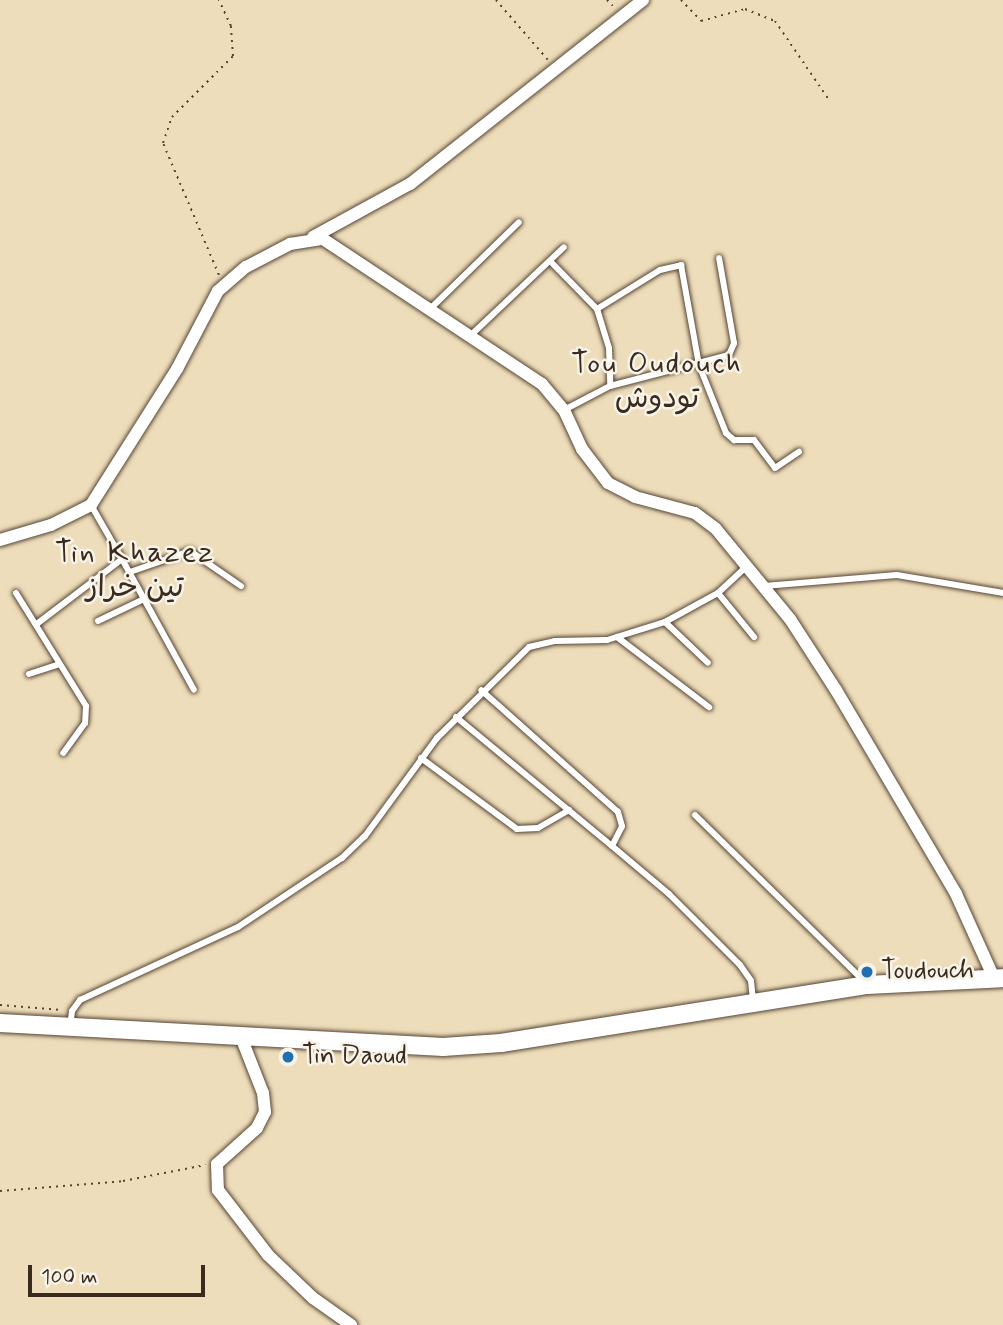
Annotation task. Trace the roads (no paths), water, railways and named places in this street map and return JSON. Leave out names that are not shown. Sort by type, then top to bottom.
[{"type":"main road","points":[[0,1023],[71,1019],[241,1037],[361,1045],[488,1044],[867,985],[999,978]]},
{"type":"street","points":[[0,540],[51,526],[91,505],[177,369],[206,310],[224,285],[266,256],[313,237],[410,184],[643,0]]},
{"type":"street","points":[[313,237],[343,249],[542,384],[564,410],[582,449],[608,483],[635,497],[695,513],[716,529],[764,586],[836,690],[929,846],[999,978]]},
{"type":"street","points":[[241,1037],[263,1093],[265,1112],[257,1128],[217,1164],[218,1190],[235,1218],[313,1298],[351,1325]]},
{"type":"lane","points":[[430,309],[519,222]]},
{"type":"lane","points":[[470,336],[564,247]]},
{"type":"lane","points":[[564,410],[610,386],[726,357],[734,346],[719,258]]},
{"type":"lane","points":[[550,261],[597,309],[609,348],[610,386]]},
{"type":"lane","points":[[597,309],[660,270],[681,265],[699,365],[718,417],[732,440],[754,440],[775,468],[799,452]]},
{"type":"lane","points":[[91,505],[194,690]]},
{"type":"lane","points":[[130,572],[190,551],[241,586]]},
{"type":"lane","points":[[38,624],[122,559]]},
{"type":"lane","points":[[71,1019],[90,995],[238,927],[342,858],[365,836],[421,758],[456,717],[481,690],[538,643],[617,637],[665,622],[718,593],[747,566]]},
{"type":"lane","points":[[764,586],[897,575],[1003,593]]},
{"type":"lane","points":[[16,593],[38,624],[88,713],[63,753]]},
{"type":"lane","points":[[718,593],[754,637]]},
{"type":"lane","points":[[98,621],[144,599]]},
{"type":"lane","points":[[665,622],[708,663]]},
{"type":"lane","points":[[617,637],[709,708]]},
{"type":"lane","points":[[29,674],[59,664]]},
{"type":"lane","points":[[481,690],[618,812],[622,826],[612,846]]},
{"type":"lane","points":[[456,717],[669,894],[740,965],[753,986],[753,1002]]},
{"type":"lane","points":[[421,758],[517,829],[538,828],[569,810]]},
{"type":"lane","points":[[695,815],[867,985]]},
{"type":"place","name":"Toudouch","points":[[867,972]]},
{"type":"place","name":"Tin Daoud","points":[[288,1057]]},
{"type":"district","name":"Tou Oudouch تودوش","points":[[657,381]]},
{"type":"district","name":"Tin Khazez تين خراز","points":[[135,570]]}]
